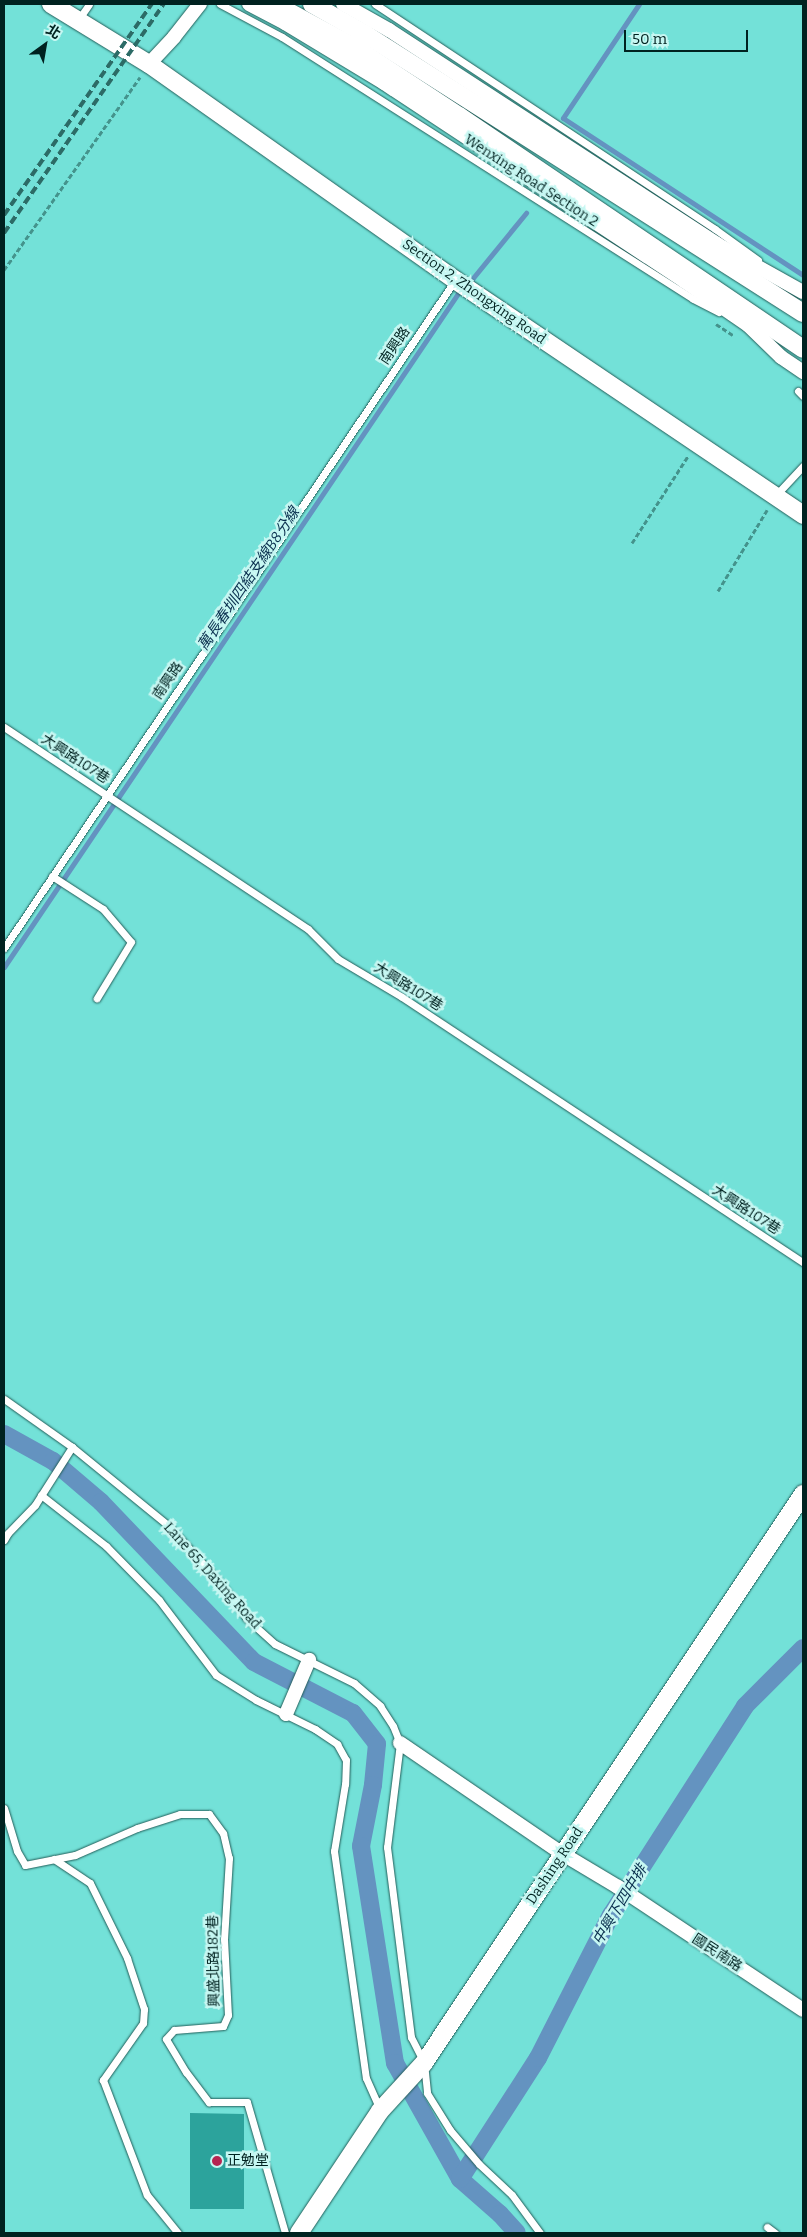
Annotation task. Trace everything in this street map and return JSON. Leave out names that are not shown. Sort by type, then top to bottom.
[{"type":"street","name":"Section 2, Zhongxing Road","points":[[51,4],[149,64],[455,280],[803,515]]},
{"type":"street","points":[[149,64],[174,37],[200,4]]},
{"type":"street","name":"Wenxing Road Section 2","points":[[249,4],[285,23],[384,83],[748,326],[781,357],[803,372]]},
{"type":"street","name":"Wenxing Road Section 2","points":[[274,4],[354,47],[459,116],[803,351]]},
{"type":"street","points":[[312,4],[365,34],[803,313]]},
{"type":"street","points":[[343,4],[389,30],[717,244],[800,292]]},
{"type":"street","name":"Dashing Road","points":[[299,2233],[380,2111],[424,2063],[803,1494]]},
{"type":"street","points":[[286,1714],[309,1660]]},
{"type":"street","points":[[400,1743],[563,1854]]},
{"type":"street","name":"國民南路","points":[[563,1854],[618,1887],[803,2010]]},
{"type":"lane","points":[[78,20],[89,4]]},
{"type":"lane","points":[[220,4],[282,37],[693,299],[803,351]]},
{"type":"lane","points":[[375,4],[715,229],[800,292]]},
{"type":"lane","points":[[727,265],[800,292]]},
{"type":"lane","name":"南興路","points":[[4,948],[455,280]]},
{"type":"lane","points":[[775,496],[803,466]]},
{"type":"lane","points":[[4,739],[7,729]]},
{"type":"lane","name":"大興路107巷","points":[[7,729],[308,929],[338,959],[402,998],[803,1262]]},
{"type":"lane","points":[[52,876],[103,908],[131,942],[97,998]]},
{"type":"lane","name":"Lane 65, Daxing Road","points":[[4,1399],[72,1447],[170,1527],[223,1586],[246,1618],[275,1644],[354,1683],[380,1706],[393,1726],[400,1743]]},
{"type":"lane","points":[[4,1540],[47,1487],[72,1447]]},
{"type":"lane","points":[[41,1495],[106,1546],[159,1600],[216,1675],[256,1700],[330,1738],[337,1744],[346,1760],[345,1784],[334,1851],[366,2078],[380,2111]]},
{"type":"lane","points":[[400,1743],[387,1847],[411,2037],[424,2063],[427,2093],[450,2130],[479,2164],[512,2194],[540,2233]]},
{"type":"lane","name":"興盛北路182巷","points":[[4,1808],[17,1851],[25,1865],[75,1855],[137,1828],[180,1814],[208,1814],[223,1833],[229,1858],[224,1939],[228,2015],[223,2026],[174,2030],[166,2039],[186,2072],[209,2102],[247,2102],[285,2233]]},
{"type":"lane","points":[[54,1859],[90,1883],[128,1958],[144,2009],[143,2023],[103,2080],[147,2195],[178,2233]]},
{"type":"lane","points":[[766,2227],[775,2233]]},
{"type":"path","points":[[4,270],[149,64]]},
{"type":"path","points":[[632,543],[697,443]]},
{"type":"path","points":[[718,591],[775,496]]},
{"type":"building","name":"正勉堂","points":[[190,2113],[244,2114],[244,2209],[190,2209]]},
{"type":"waterway","points":[[639,4],[563,118],[803,275]]},
{"type":"waterway","name":"萬長春圳四結支線B8分線","points":[[468,284],[526,213]]},
{"type":"waterway","name":"萬長春圳四結支線B8分線","points":[[4,967],[461,289]]},
{"type":"waterway","points":[[4,1434],[53,1461],[101,1502],[254,1662],[353,1713],[377,1744],[373,1785],[361,1846],[395,2063],[460,2179],[500,2214],[517,2233]]},
{"type":"waterway","name":"中興下四中排","points":[[460,2179],[538,2058],[611,1915],[745,1706],[803,1648]]},
{"type":"railway","points":[[4,215],[152,4]]},
{"type":"railway","points":[[4,233],[164,4]]},
{"type":"place","name":"正勉堂","points":[[217,2161]]}]
